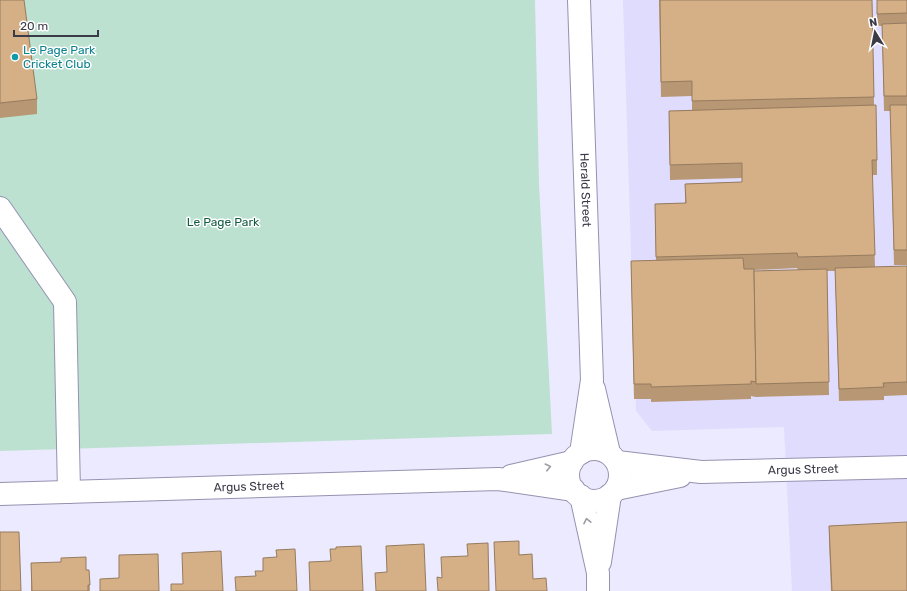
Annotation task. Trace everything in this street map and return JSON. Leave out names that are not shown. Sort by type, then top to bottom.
[{"type":"street","name":"Herald Street","points":[[579,0],[592,380],[613,458]]},
{"type":"street","points":[[0,208],[65,302],[69,492]]},
{"type":"street","name":"Herald Street","points":[[576,458],[592,380]]},
{"type":"street","points":[[595,449],[613,458],[620,476],[613,492],[598,582],[577,493],[569,477],[576,458],[595,449]]},
{"type":"street","name":"Argus Street","points":[[498,479],[576,458]]},
{"type":"street","name":"Argus Street","points":[[613,458],[701,472],[907,467]]},
{"type":"street","name":"Argus Street","points":[[613,492],[701,472]]},
{"type":"street","name":"Argus Street","points":[[0,494],[498,479],[577,493]]},
{"type":"street","points":[[577,493],[596,500],[613,492]]},
{"type":"shaded area","points":[[623,0],[907,0],[907,591],[792,591],[784,427],[652,431],[636,411]]},
{"type":"green space","name":"Le Page Park","points":[[0,0],[535,0],[539,184],[552,434],[0,451]]},
{"type":"building","name":"Le Page Park Cricket Club","points":[[0,0],[24,0],[37,99],[0,103]]},
{"type":"building","points":[[660,0],[872,0],[874,97],[692,101],[692,81],[661,82]]},
{"type":"building","points":[[877,0],[907,0],[907,13],[877,14]]},
{"type":"building","points":[[907,23],[907,96],[884,96],[882,24]]},
{"type":"building","points":[[876,105],[877,160],[872,160],[875,255],[798,257],[797,253],[656,257],[655,204],[686,203],[685,184],[742,182],[742,163],[670,165],[669,111]]},
{"type":"building","points":[[890,105],[907,105],[907,250],[894,250]]},
{"type":"building","points":[[743,258],[744,269],[754,269],[756,382],[751,381],[751,384],[651,387],[651,384],[634,384],[631,261]]},
{"type":"building","points":[[907,266],[907,382],[883,383],[884,387],[839,389],[835,268]]},
{"type":"building","points":[[827,269],[829,382],[756,384],[754,271]]},
{"type":"building","points":[[907,522],[907,591],[832,591],[829,526]]},
{"type":"building","points":[[0,532],[19,532],[21,591],[0,591]]},
{"type":"building","points":[[519,541],[519,555],[532,554],[533,579],[546,578],[547,591],[496,591],[494,542]]},
{"type":"building","points":[[488,543],[489,591],[438,591],[437,577],[442,578],[441,557],[468,556],[467,544]]},
{"type":"building","points":[[424,544],[426,591],[376,591],[375,573],[387,572],[386,546]]},
{"type":"building","points":[[361,546],[363,591],[310,591],[309,562],[331,561],[330,549],[336,549],[336,547]]},
{"type":"building","points":[[295,549],[297,591],[236,591],[235,577],[256,576],[255,571],[263,571],[263,558],[277,557],[276,550]]},
{"type":"building","points":[[221,551],[223,591],[171,591],[171,584],[183,584],[182,553]]},
{"type":"building","points":[[158,554],[159,591],[100,591],[100,579],[119,578],[119,555]]},
{"type":"building","points":[[86,557],[86,570],[89,570],[90,585],[88,585],[88,591],[32,591],[31,563],[61,562],[61,558]]},
{"type":"place","name":"Le Page Park Cricket Club","points":[[15,57]]}]
